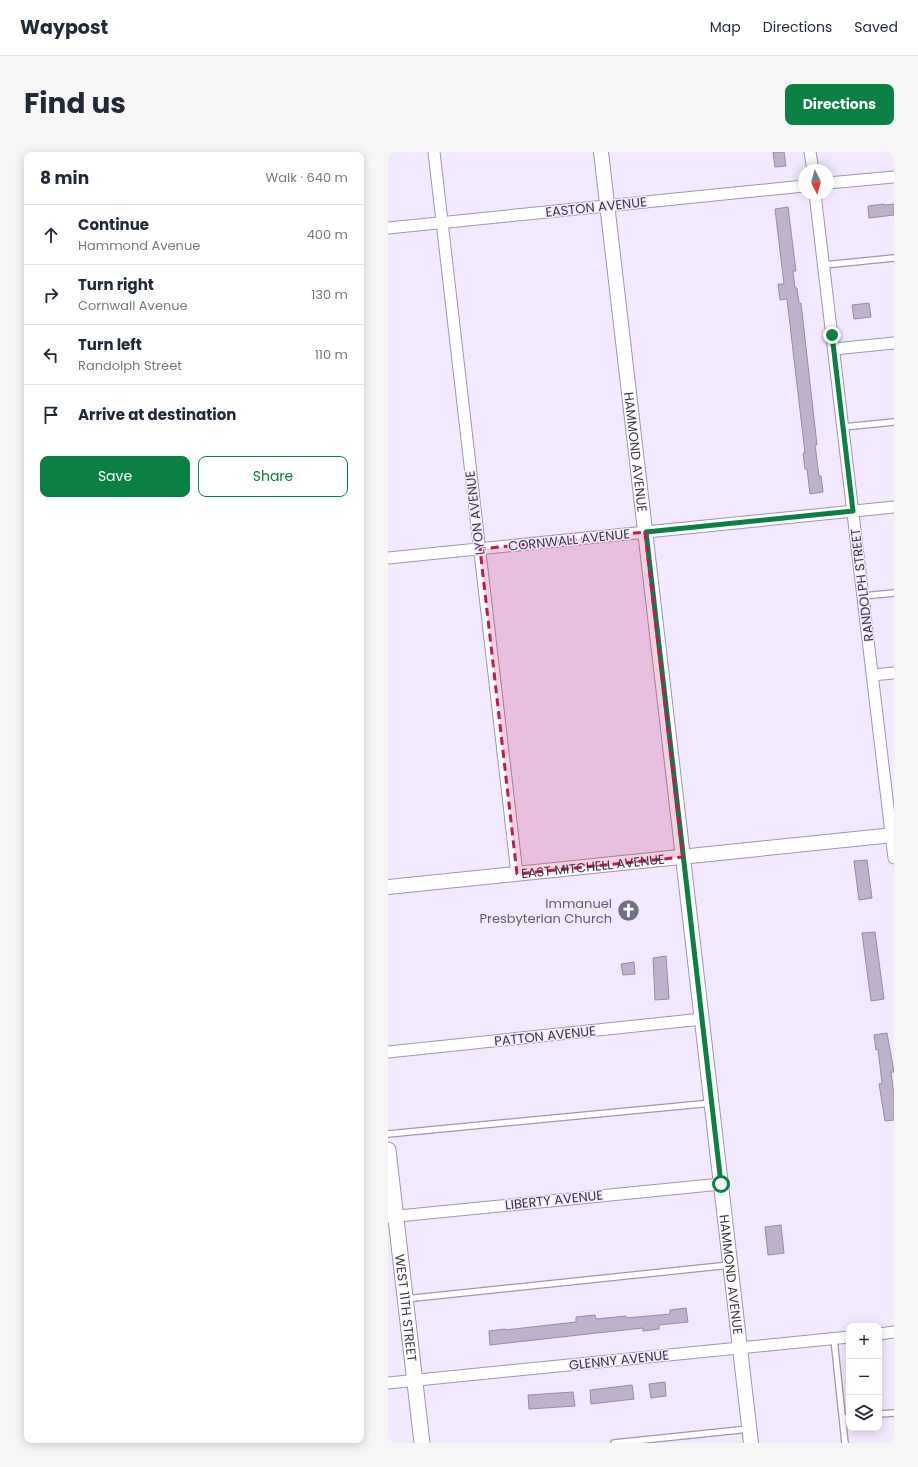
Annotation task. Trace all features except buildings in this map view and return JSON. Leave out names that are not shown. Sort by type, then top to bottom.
[{"type":"main road","name":"WEST 11TH STREET","points":[[388,1150],[392,1216],[405,1299],[422,1443]]},
{"type":"street","name":"LYON AVENUE","points":[[434,152],[517,874]]},
{"type":"street","name":"HAMMOND AVENUE","points":[[601,152],[750,1436]]},
{"type":"street","points":[[810,152],[811,164]]},
{"type":"street","points":[[834,182],[894,176]]},
{"type":"street","name":"EASTON AVENUE","points":[[388,228],[798,187]]},
{"type":"street","name":"RANDOLPH STREET","points":[[816,200],[872,675],[893,835],[894,858]]},
{"type":"street","points":[[834,349],[894,343]]},
{"type":"street","name":"CORNWALL AVENUE","points":[[388,558],[894,507]]},
{"type":"street","points":[[872,675],[894,672]]},
{"type":"street","name":"EAST MITCHELL AVENUE","points":[[388,887],[893,835]]},
{"type":"street","name":"PATTON AVENUE","points":[[388,1052],[702,1019]]},
{"type":"street","name":"LIBERTY AVENUE","points":[[392,1216],[721,1184]]},
{"type":"street","points":[[882,1334],[894,1332]]},
{"type":"street","name":"GLENNY AVENUE","points":[[388,1383],[846,1337]]},
{"type":"lane","points":[[824,265],[894,258]]},
{"type":"lane","points":[[843,427],[894,422]]},
{"type":"lane","points":[[863,596],[894,593]]},
{"type":"lane","points":[[388,1134],[712,1103]]},
{"type":"lane","points":[[405,1299],[730,1265]]},
{"type":"lane","points":[[834,1339],[846,1418],[845,1443]]},
{"type":"lane","points":[[882,1414],[894,1413]]},
{"type":"lane","points":[[614,1443],[750,1436]]},
{"type":"highlighted area","points":[[645,532],[683,857],[517,874],[480,549]]},
{"type":"place","name":"Immanuel Presbyterian Church","points":[[628,910]]},
{"type":"route","points":[[721,1184],[646,532],[853,511],[832,335]]}]
